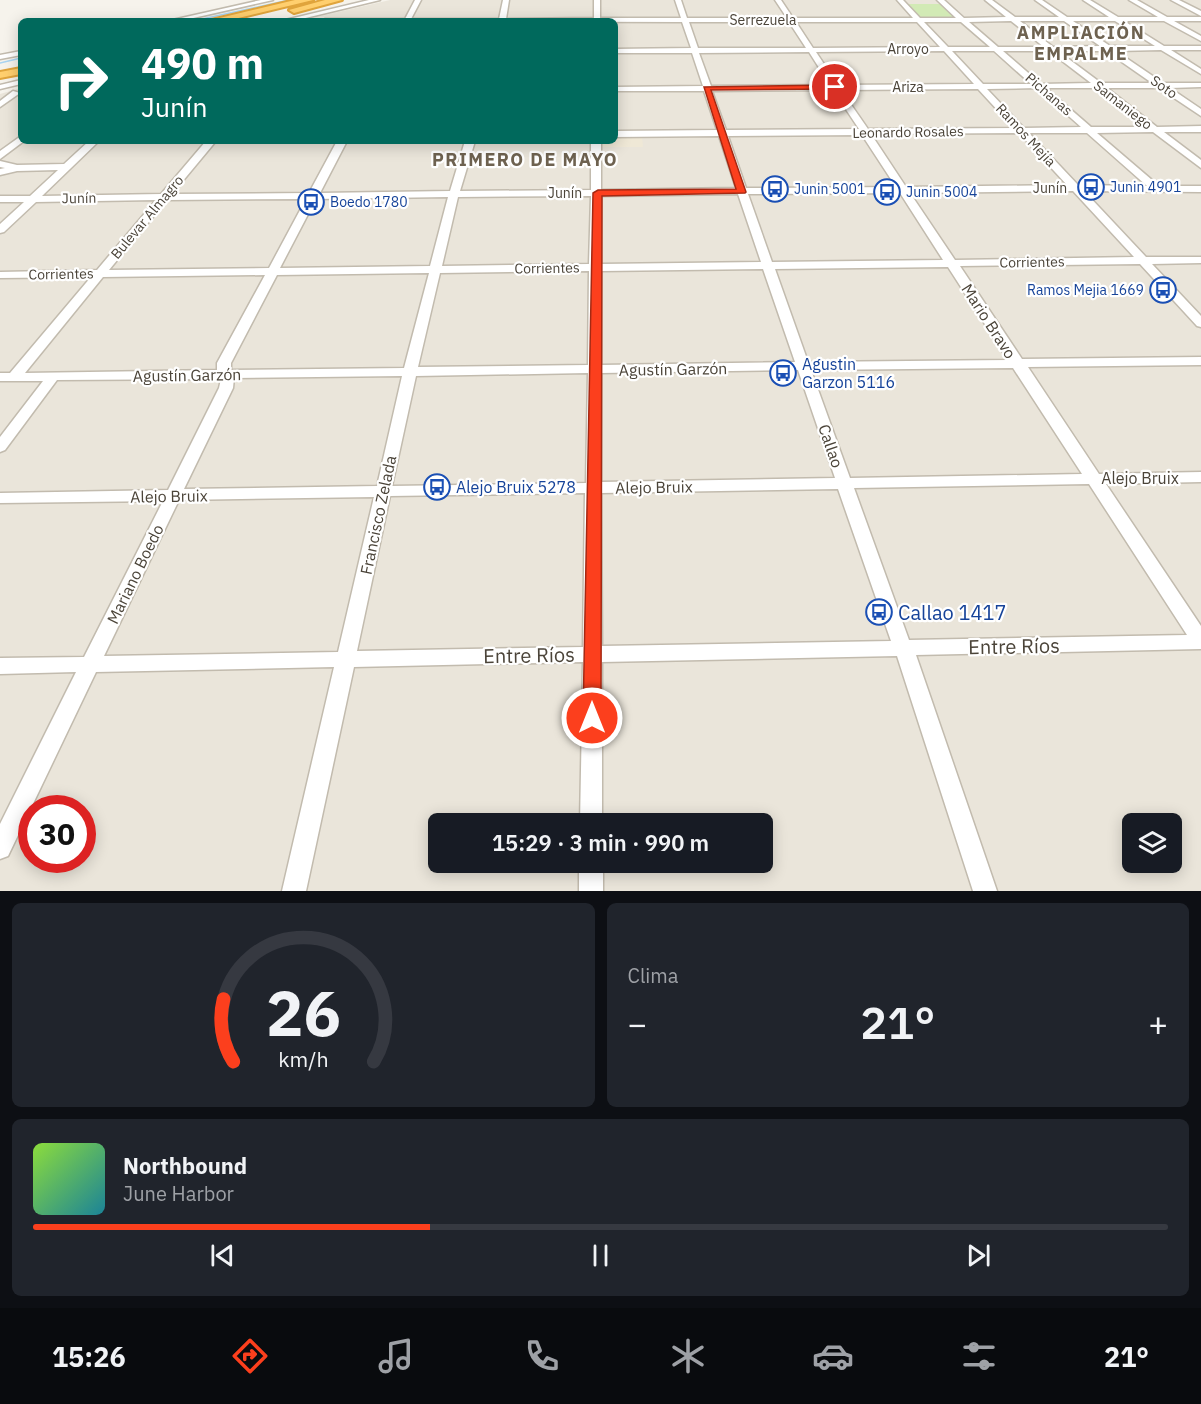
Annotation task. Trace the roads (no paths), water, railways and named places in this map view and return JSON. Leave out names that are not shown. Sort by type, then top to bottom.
[{"type":"highway","points":[[226,18],[308,0]]},
{"type":"highway","points":[[256,18],[337,0]]},
{"type":"highway","points":[[0,68],[18,64]]},
{"type":"highway","points":[[0,75],[18,72]]},
{"type":"street","points":[[185,18],[270,0]]},
{"type":"street","points":[[297,18],[377,0]]},
{"type":"street","points":[[409,18],[418,0]]},
{"type":"street","points":[[502,18],[506,0]]},
{"type":"street","points":[[597,0],[597,18]]},
{"type":"street","name":"Callao","points":[[678,0],[742,192],[911,666],[985,891]]},
{"type":"street","name":"Mario Bravo","points":[[778,0],[1201,642]]},
{"type":"street","name":"Ramos Mejía","points":[[900,0],[1201,323]]},
{"type":"street","name":"Pichanas","points":[[940,0],[1157,189]]},
{"type":"street","name":"Samaniego","points":[[988,0],[1201,165]]},
{"type":"street","name":"Soto","points":[[1038,0],[1201,113]]},
{"type":"street","points":[[1086,0],[1201,72]]},
{"type":"street","points":[[1132,0],[1201,39]]},
{"type":"street","points":[[1174,0],[1201,17]]},
{"type":"street","points":[[315,18],[319,13]]},
{"type":"street","name":"Serrezuela","points":[[618,20],[919,21],[1201,17]]},
{"type":"street","name":"Arroyo","points":[[618,51],[1201,48]]},
{"type":"street","points":[[0,57],[18,54]]},
{"type":"street","points":[[0,87],[18,83]]},
{"type":"street","name":"Ariza","points":[[618,89],[1201,85]]},
{"type":"street","points":[[0,93],[18,91]]},
{"type":"street","points":[[0,105],[18,92]]},
{"type":"street","name":"Leonardo Rosales","points":[[618,134],[1201,129]]},
{"type":"street","points":[[0,140],[18,139]]},
{"type":"street","points":[[0,156],[18,141]]},
{"type":"street","points":[[0,230],[91,144]]},
{"type":"street","name":"Bulevar Almagro","points":[[7,377],[100,274],[208,144]]},
{"type":"street","name":"Mariano Boedo","points":[[0,848],[92,665],[226,388],[225,363],[340,144]]},
{"type":"street","name":"Francisco Zelada","points":[[294,891],[410,372],[454,194],[469,144]]},
{"type":"street","points":[[591,813],[598,193],[596,144]]},
{"type":"street","points":[[0,164],[17,168]]},
{"type":"street","points":[[0,172],[17,168],[66,167]]},
{"type":"street","name":"Junín","points":[[0,199],[903,189],[1201,189]]},
{"type":"street","name":"Corrientes","points":[[0,275],[1201,260]]},
{"type":"street","name":"Agustín Garzón","points":[[7,377],[1201,361]]},
{"type":"street","points":[[0,447],[53,376]]},
{"type":"street","name":"Alejo Bruix","points":[[0,498],[1201,477]]},
{"type":"street","name":"Entre Ríos","points":[[0,666],[1201,642]]},
{"type":"street","points":[[591,873],[591,891]]},
{"type":"waterway","points":[[207,18],[289,0]]},
{"type":"waterway","points":[[0,63],[18,59]]},
{"type":"place","name":"Junin 4901","points":[[1091,187]]},
{"type":"place","name":"Junin 5001","points":[[775,189]]},
{"type":"place","name":"Junin 5004","points":[[887,192]]},
{"type":"place","name":"Boedo 1780","points":[[311,202]]},
{"type":"place","name":"Ramos Mejia 1669","points":[[1163,290]]},
{"type":"place","name":"Agustin Garzon 5116","points":[[783,373]]},
{"type":"place","name":"Alejo Bruix 5278","points":[[437,487]]},
{"type":"place","name":"Callao 1417","points":[[879,612]]},
{"type":"district","name":"AMPLIACIÓN EMPALME","points":[[1081,42]]},
{"type":"district","name":"PRIMERO DE MAYO","points":[[525,159]]}]
